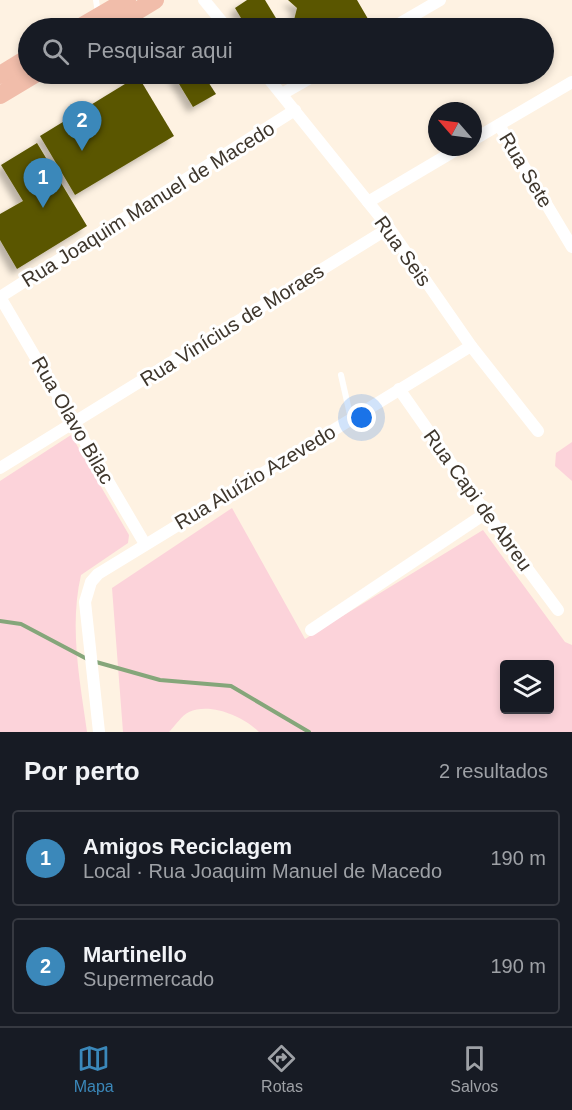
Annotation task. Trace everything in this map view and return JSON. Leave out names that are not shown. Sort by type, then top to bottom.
[{"type":"main road","points":[[101,15],[127,0]]},
{"type":"main road","points":[[101,15],[155,0]]},
{"type":"main road","points":[[0,74],[18,64]]},
{"type":"main road","points":[[0,95],[18,84]]},
{"type":"street","points":[[204,0],[219,18]]},
{"type":"street","points":[[409,18],[440,0]]},
{"type":"street","points":[[482,135],[572,82]]},
{"type":"street","name":"Rua Seis","points":[[274,84],[389,228],[471,346],[538,430]]},
{"type":"street","name":"Rua Joaquim Manuel de Macedo","points":[[282,94],[300,84]]},
{"type":"street","name":"Rua Joaquim Manuel de Macedo","points":[[0,297],[296,110]]},
{"type":"street","name":"Rua Sete","points":[[499,125],[572,247]]},
{"type":"street","points":[[368,202],[446,156]]},
{"type":"street","name":"Rua Vinícius de Moraes","points":[[0,468],[389,228]]},
{"type":"street","name":"Rua Olavo Bilac","points":[[0,297],[76,422],[145,544]]},
{"type":"street","name":"Rua Aluízio Azevedo","points":[[99,732],[88,647],[85,602],[91,582],[98,574],[471,346]]},
{"type":"street","name":"Rua Capi de Abreu","points":[[399,389],[558,610]]},
{"type":"street","points":[[311,630],[486,513]]},
{"type":"lane","points":[[342,375],[351,419]]},
{"type":"shaded area","points":[[71,435],[129,535],[128,543],[81,575],[76,634],[87,732],[0,732],[0,481]]},
{"type":"shaded area","points":[[572,442],[572,481],[555,466],[556,453]]},
{"type":"shaded area","points":[[232,508],[305,639],[483,530],[565,642],[572,645],[572,732],[259,732],[236,716],[217,710],[198,709],[186,713],[169,732],[123,732],[112,588]]},
{"type":"building","points":[[247,0],[265,0],[276,18],[241,18],[235,8]]},
{"type":"building","points":[[288,0],[357,0],[368,18],[294,18],[297,8]]},
{"type":"building","points":[[125,84],[143,84],[174,136],[75,195],[40,136]]},
{"type":"building","points":[[179,84],[210,84],[216,94],[193,107]]},
{"type":"building","points":[[37,143],[87,226],[17,269],[0,240],[0,214],[23,201],[1,165]]},
{"type":"waterway","points":[[0,621],[21,624],[89,660],[160,680],[231,686],[309,732]]},
{"type":"place","name":"Martinello","points":[[82,151]]},
{"type":"place","name":"Amigos Reciclagem","points":[[43,208]]}]
